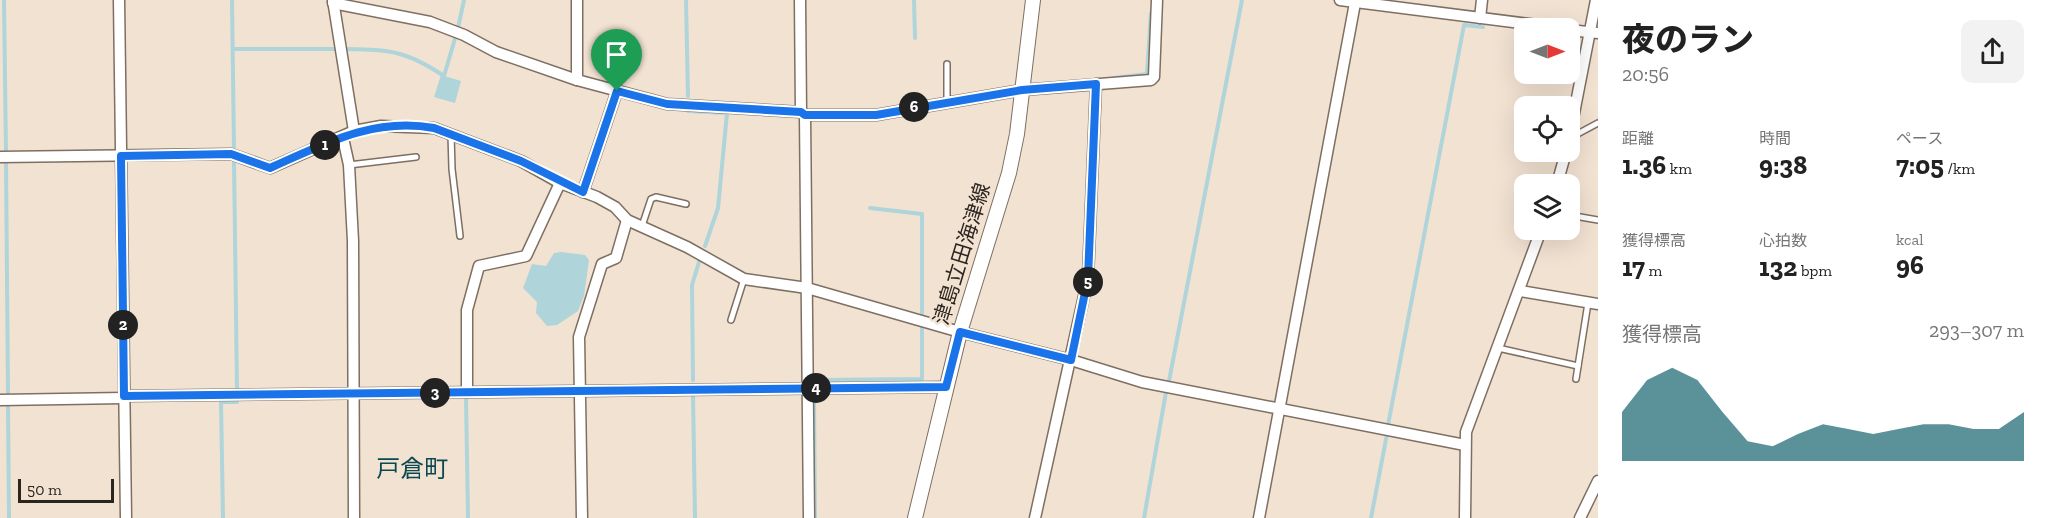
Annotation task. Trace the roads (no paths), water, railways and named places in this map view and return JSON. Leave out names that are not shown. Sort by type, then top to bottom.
[{"type":"main road","name":"津島立田海津線","points":[[915,518],[960,332],[1009,173],[1017,134],[1034,0]]},
{"type":"street","points":[[119,0],[126,518]]},
{"type":"street","points":[[577,0],[578,80]]},
{"type":"street","points":[[800,0],[807,288],[809,518]]},
{"type":"street","points":[[354,131],[333,2],[430,22],[464,35],[496,52],[578,80],[667,104],[803,113],[876,115],[947,101],[1022,90],[1151,80],[1154,77],[1157,0]]},
{"type":"street","points":[[1340,0],[1514,22]]},
{"type":"street","points":[[1480,18],[1482,0]]},
{"type":"street","points":[[1580,96],[1595,33],[1596,0]]},
{"type":"street","points":[[1259,518],[1355,3]]},
{"type":"street","points":[[1580,31],[1595,33]]},
{"type":"street","points":[[1035,518],[1088,278],[1096,84]]},
{"type":"street","points":[[583,192],[617,91]]},
{"type":"street","points":[[0,157],[231,154],[270,168],[343,138],[354,131],[381,126],[421,126],[451,134],[521,161],[560,183],[615,207],[627,220],[687,247],[744,279],[807,288],[960,332],[1071,360],[1142,382],[1465,445]]},
{"type":"street","points":[[343,138],[349,165],[353,241],[354,518]]},
{"type":"street","points":[[467,392],[467,310],[479,266],[526,256],[560,183]]},
{"type":"street","points":[[582,518],[581,329],[602,264],[616,258],[627,220]]},
{"type":"street","points":[[1465,518],[1466,432],[1538,240]]},
{"type":"street","points":[[1520,291],[1593,302]]},
{"type":"street","points":[[0,400],[946,387]]},
{"type":"street","points":[[1580,518],[1598,481]]},
{"type":"lane","points":[[947,64],[947,101]]},
{"type":"lane","points":[[1580,133],[1598,123]]},
{"type":"lane","points":[[451,134],[452,169],[460,236]]},
{"type":"lane","points":[[349,165],[416,157]]},
{"type":"lane","points":[[642,227],[651,199],[656,197],[686,204]]},
{"type":"lane","points":[[1580,217],[1598,220]]},
{"type":"lane","points":[[731,320],[744,279]]},
{"type":"lane","points":[[1576,379],[1593,302]]},
{"type":"lane","points":[[1498,348],[1578,366]]},
{"type":"water","points":[[441,75],[461,81],[455,103],[434,97]]},
{"type":"water","points":[[554,253],[585,255],[589,260],[584,296],[578,311],[557,325],[547,326],[536,313],[537,302],[523,288],[532,264],[546,266]]},
{"type":"waterway","points":[[4,0],[6,153]]},
{"type":"waterway","points":[[232,0],[234,151]]},
{"type":"waterway","points":[[458,28],[464,0]]},
{"type":"waterway","points":[[686,0],[688,96]]},
{"type":"waterway","points":[[914,0],[915,38]]},
{"type":"waterway","points":[[1169,381],[1242,0]]},
{"type":"waterway","points":[[1114,78],[1147,74],[1151,13]]},
{"type":"waterway","points":[[1388,425],[1464,25],[1483,27]]},
{"type":"waterway","points":[[344,49],[397,53],[418,61],[444,76],[456,35]]},
{"type":"waterway","points":[[233,49],[337,49]]},
{"type":"waterway","points":[[688,111],[727,113],[718,208],[705,246]]},
{"type":"waterway","points":[[6,160],[8,395]]},
{"type":"waterway","points":[[234,160],[237,390]]},
{"type":"waterway","points":[[870,208],[922,214],[922,315]]},
{"type":"waterway","points":[[693,380],[692,285],[699,262]]},
{"type":"waterway","points":[[817,380],[922,379],[922,327]]},
{"type":"waterway","points":[[1144,518],[1166,392]]},
{"type":"waterway","points":[[693,394],[695,518]]},
{"type":"waterway","points":[[814,396],[815,518]]},
{"type":"waterway","points":[[466,398],[468,518]]},
{"type":"waterway","points":[[223,518],[221,402],[237,402]]},
{"type":"waterway","points":[[8,405],[9,518]]},
{"type":"waterway","points":[[1371,518],[1387,434]]},
{"type":"district","name":"戸倉町","points":[[412,469]]}]
